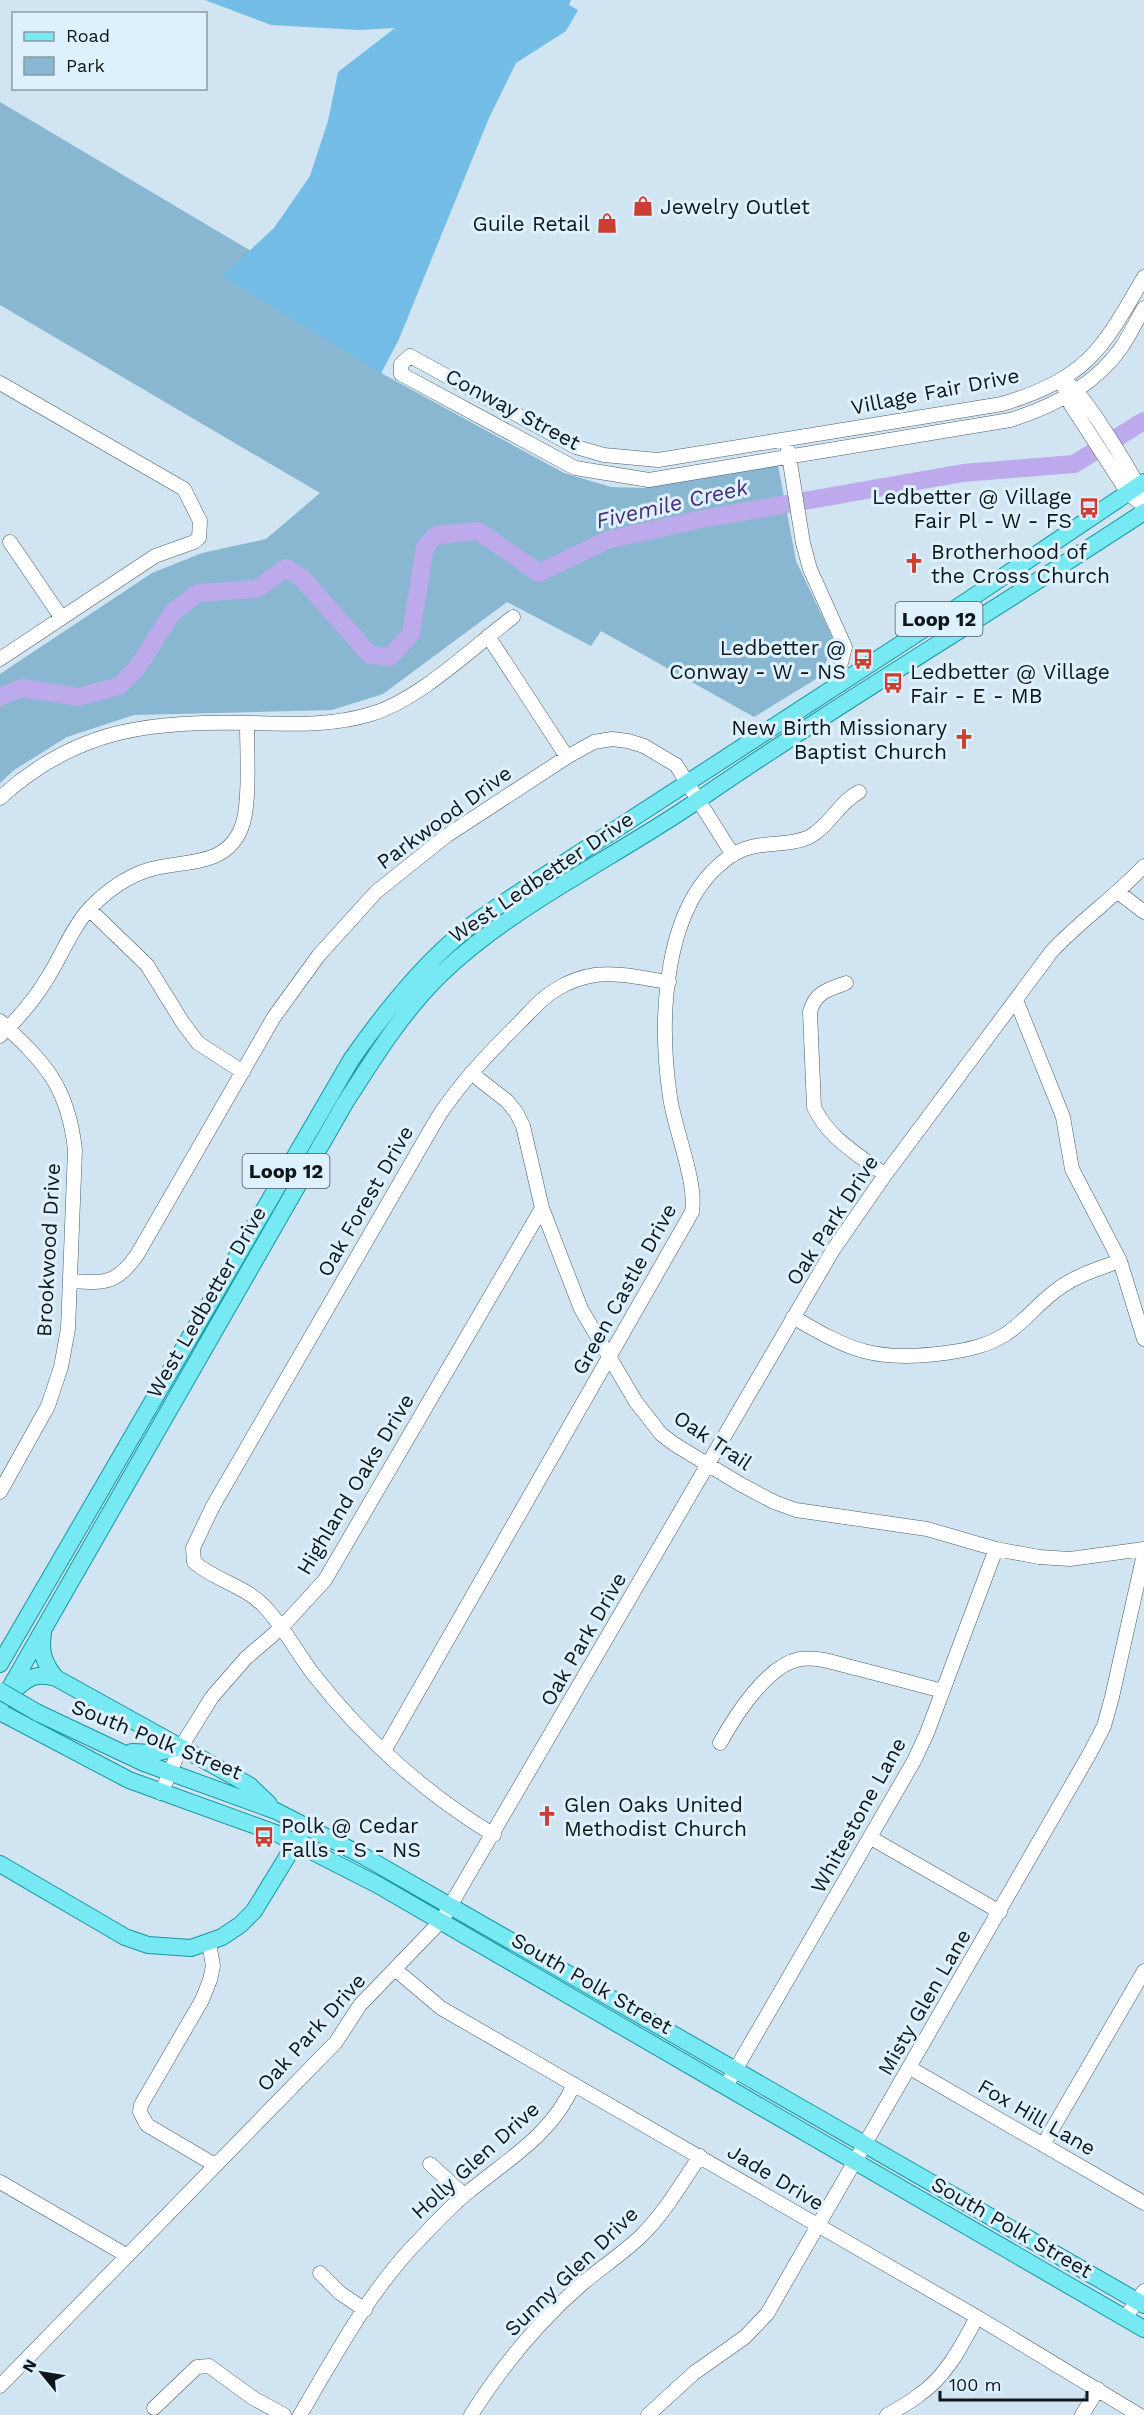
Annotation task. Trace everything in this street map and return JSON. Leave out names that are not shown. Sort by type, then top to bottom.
[{"type":"main road","name":"West Ledbetter Drive","points":[[0,1664],[330,1095],[363,1044],[401,994],[463,932],[524,889],[968,601],[1134,486]]},
{"type":"main road","name":"West Ledbetter Drive","points":[[0,1705],[345,1103],[387,1037],[441,974],[515,917],[845,702],[1144,512]]},
{"type":"main road","points":[[330,1095],[345,1103]]},
{"type":"main road","points":[[90,1508],[107,1518]]},
{"type":"main road","points":[[0,1634],[26,1619]]},
{"type":"main road","points":[[43,1630],[41,1645],[45,1662],[56,1678]]},
{"type":"main road","points":[[0,1705],[28,1678],[38,1675],[56,1678],[249,1785],[276,1811]]},
{"type":"main road","name":"South Polk Street","points":[[0,1691],[39,1713],[118,1750],[276,1811],[306,1826],[452,1906],[866,2145],[1142,2299]]},
{"type":"main road","name":"South Polk Street","points":[[0,1712],[111,1771],[161,1793],[296,1842],[442,1920],[546,1983],[1144,2329]]},
{"type":"main road","points":[[118,1750],[148,1754],[181,1747]]},
{"type":"main road","points":[[0,1864],[125,1937],[148,1945],[191,1948],[209,1943],[240,1925],[254,1911],[306,1826]]},
{"type":"main road","points":[[546,1983],[555,1965]]},
{"type":"street","name":"Village Fair Drive","points":[[787,440],[1002,404],[1045,389],[1063,380],[1098,351],[1115,328],[1144,277]]},
{"type":"street","name":"Village Fair Drive","points":[[789,457],[1010,420],[1074,398],[1120,349],[1144,308]]},
{"type":"street","name":"Conway Street","points":[[787,440],[658,460],[604,454],[576,447],[410,356],[401,364],[401,374],[575,468],[649,480],[789,457]]},
{"type":"street","points":[[1063,380],[1134,486],[1144,506]]},
{"type":"street","points":[[0,383],[184,489],[200,521],[199,538],[194,543],[155,556],[0,659]]},
{"type":"street","points":[[787,440],[803,543],[819,593],[843,638],[845,647],[835,686]]},
{"type":"street","points":[[10,542],[62,617]]},
{"type":"street","points":[[0,798],[36,769],[80,745],[105,735],[144,726],[191,723],[314,724],[345,721],[373,714],[403,700],[513,617]]},
{"type":"street","points":[[488,636],[567,757]]},
{"type":"street","points":[[3,1029],[38,992],[80,921],[107,891],[128,878],[165,866],[212,859],[235,840],[243,823],[245,808],[248,723]]},
{"type":"street","name":"Parkwood Drive","points":[[70,1281],[102,1283],[114,1280],[127,1270],[274,1017],[296,985],[337,934],[376,892],[446,836],[567,757],[594,742],[612,739],[628,741],[661,754],[676,765],[688,781],[733,855]]},
{"type":"street","name":"Green Castle Drive","points":[[384,1750],[687,1223],[694,1200],[670,1097],[665,1046],[669,982],[677,938],[690,901],[715,869],[733,855],[764,843],[807,838],[818,831],[847,798],[859,792]]},
{"type":"street","name":"Oak Park Drive","points":[[0,2386],[336,2042],[360,2005],[442,1920],[494,1835],[833,1250],[885,1175],[1068,934],[1118,892],[1144,866]]},
{"type":"street","points":[[1118,892],[1144,912]]},
{"type":"street","points":[[89,909],[147,965],[198,1043],[243,1072]]},
{"type":"street","name":"Oak Forest Drive","points":[[281,1628],[254,1597],[201,1569],[194,1562],[193,1548],[213,1506],[438,1117],[471,1073],[540,1002],[555,990],[573,980],[596,975],[669,982]]},
{"type":"street","points":[[846,983],[819,994],[812,1002],[810,1012],[814,1107],[819,1117],[837,1138],[885,1175]]},
{"type":"street","points":[[1016,1000],[1063,1117],[1072,1170],[1120,1261],[1144,1339]]},
{"type":"street","name":"Brookwood Drive","points":[[0,1492],[31,1439],[51,1396],[61,1367],[68,1329],[75,1150],[72,1124],[57,1083],[27,1046],[3,1029]]},
{"type":"street","name":"Oak Trail","points":[[471,1073],[507,1101],[516,1112],[523,1126],[542,1208],[581,1309],[636,1402],[661,1434],[709,1465],[774,1502],[796,1510],[927,1529],[996,1550],[1039,1557],[1070,1559],[1144,1549]]},
{"type":"street","name":"Highland Oaks Drive","points":[[161,1793],[181,1747],[212,1697],[228,1677],[312,1596],[340,1557],[542,1208]]},
{"type":"street","points":[[794,1317],[837,1342],[892,1358],[964,1351],[983,1346],[1004,1335],[1025,1320],[1054,1291],[1076,1278],[1120,1261]]},
{"type":"street","name":"Whitestone Lane","points":[[726,2086],[914,1761],[996,1550]]},
{"type":"street","name":"Misty Glen Lane","points":[[648,2415],[694,2373],[746,2337],[758,2325],[866,2145],[1072,1786],[1104,1726],[1144,1554]]},
{"type":"street","points":[[281,1628],[345,1712],[384,1750],[458,1814],[494,1835]]},
{"type":"street","points":[[720,1743],[734,1716],[760,1686],[783,1667],[801,1659],[826,1661],[943,1691]]},
{"type":"street","points":[[871,1838],[1000,1912]]},
{"type":"street","points":[[209,1943],[213,1966],[202,2000],[141,2105],[140,2112],[147,2125],[215,2165]]},
{"type":"street","name":"Jade Drive","points":[[396,1970],[441,2008],[700,2156],[1139,2415]]},
{"type":"street","points":[[1043,2145],[1144,1971]]},
{"type":"street","name":"Fox Hill Lane","points":[[910,2068],[1144,2203]]},
{"type":"street","name":"Holly Glen Drive","points":[[300,2415],[388,2275],[410,2249],[464,2195],[546,2129],[567,2100],[574,2084]]},
{"type":"street","name":"Sunny Glen Drive","points":[[471,2415],[515,2353],[543,2322],[583,2283],[641,2236],[667,2205],[700,2156]]},
{"type":"street","points":[[430,2164],[464,2195]]},
{"type":"street","points":[[1,2186],[126,2255]]},
{"type":"street","points":[[320,2273],[340,2293],[365,2310]]},
{"type":"street","points":[[1125,2318],[1142,2299]]},
{"type":"street","points":[[887,2415],[921,2394],[939,2376],[954,2359],[977,2318]]},
{"type":"street","points":[[154,2408],[200,2365],[209,2366],[253,2398],[284,2415]]},
{"type":"street","points":[[1082,2415],[1098,2389]]},
{"type":"green space","points":[[0,102],[399,339],[381,373],[564,473],[611,487],[643,488],[778,465],[796,561],[836,645],[823,667],[826,673],[754,717],[601,631],[591,646],[507,602],[383,694],[332,710],[134,715],[67,737],[14,770],[0,783],[0,674],[152,573],[202,553],[266,539],[320,493],[0,305]]},
{"type":"shaded area","points":[[205,0],[571,0],[569,5],[578,10],[566,31],[516,63],[489,118],[399,339],[381,373],[222,276],[274,228],[310,176],[328,121],[338,72],[395,28],[359,30],[271,25]]},
{"type":"waterway","name":"Fivemile Creek","points":[[0,697],[22,688],[79,697],[119,686],[137,668],[173,612],[198,593],[257,589],[286,568],[302,578],[370,655],[390,657],[411,634],[425,547],[436,535],[478,531],[539,573],[607,540],[702,519],[963,473],[1074,464],[1144,421]]},
{"type":"place","name":"Jewelry Outlet","points":[[643,206]]},
{"type":"place","name":"Guile Retail","points":[[607,223]]},
{"type":"place","name":"Ledbetter @ Village Fair Pl - W - FS","points":[[1089,508]]},
{"type":"place","name":"Brotherhood of the Cross Church","points":[[914,563]]},
{"type":"place","name":"Ledbetter @ Conway - W - NS","points":[[863,659]]},
{"type":"place","name":"Ledbetter @ Village Fair - E - MB","points":[[893,683]]},
{"type":"place","name":"New Birth Missionary Baptist Church","points":[[964,739]]},
{"type":"place","name":"Glen Oaks United Methodist Church","points":[[547,1816]]},
{"type":"place","name":"Polk @ Cedar Falls - S - NS","points":[[264,1837]]}]
